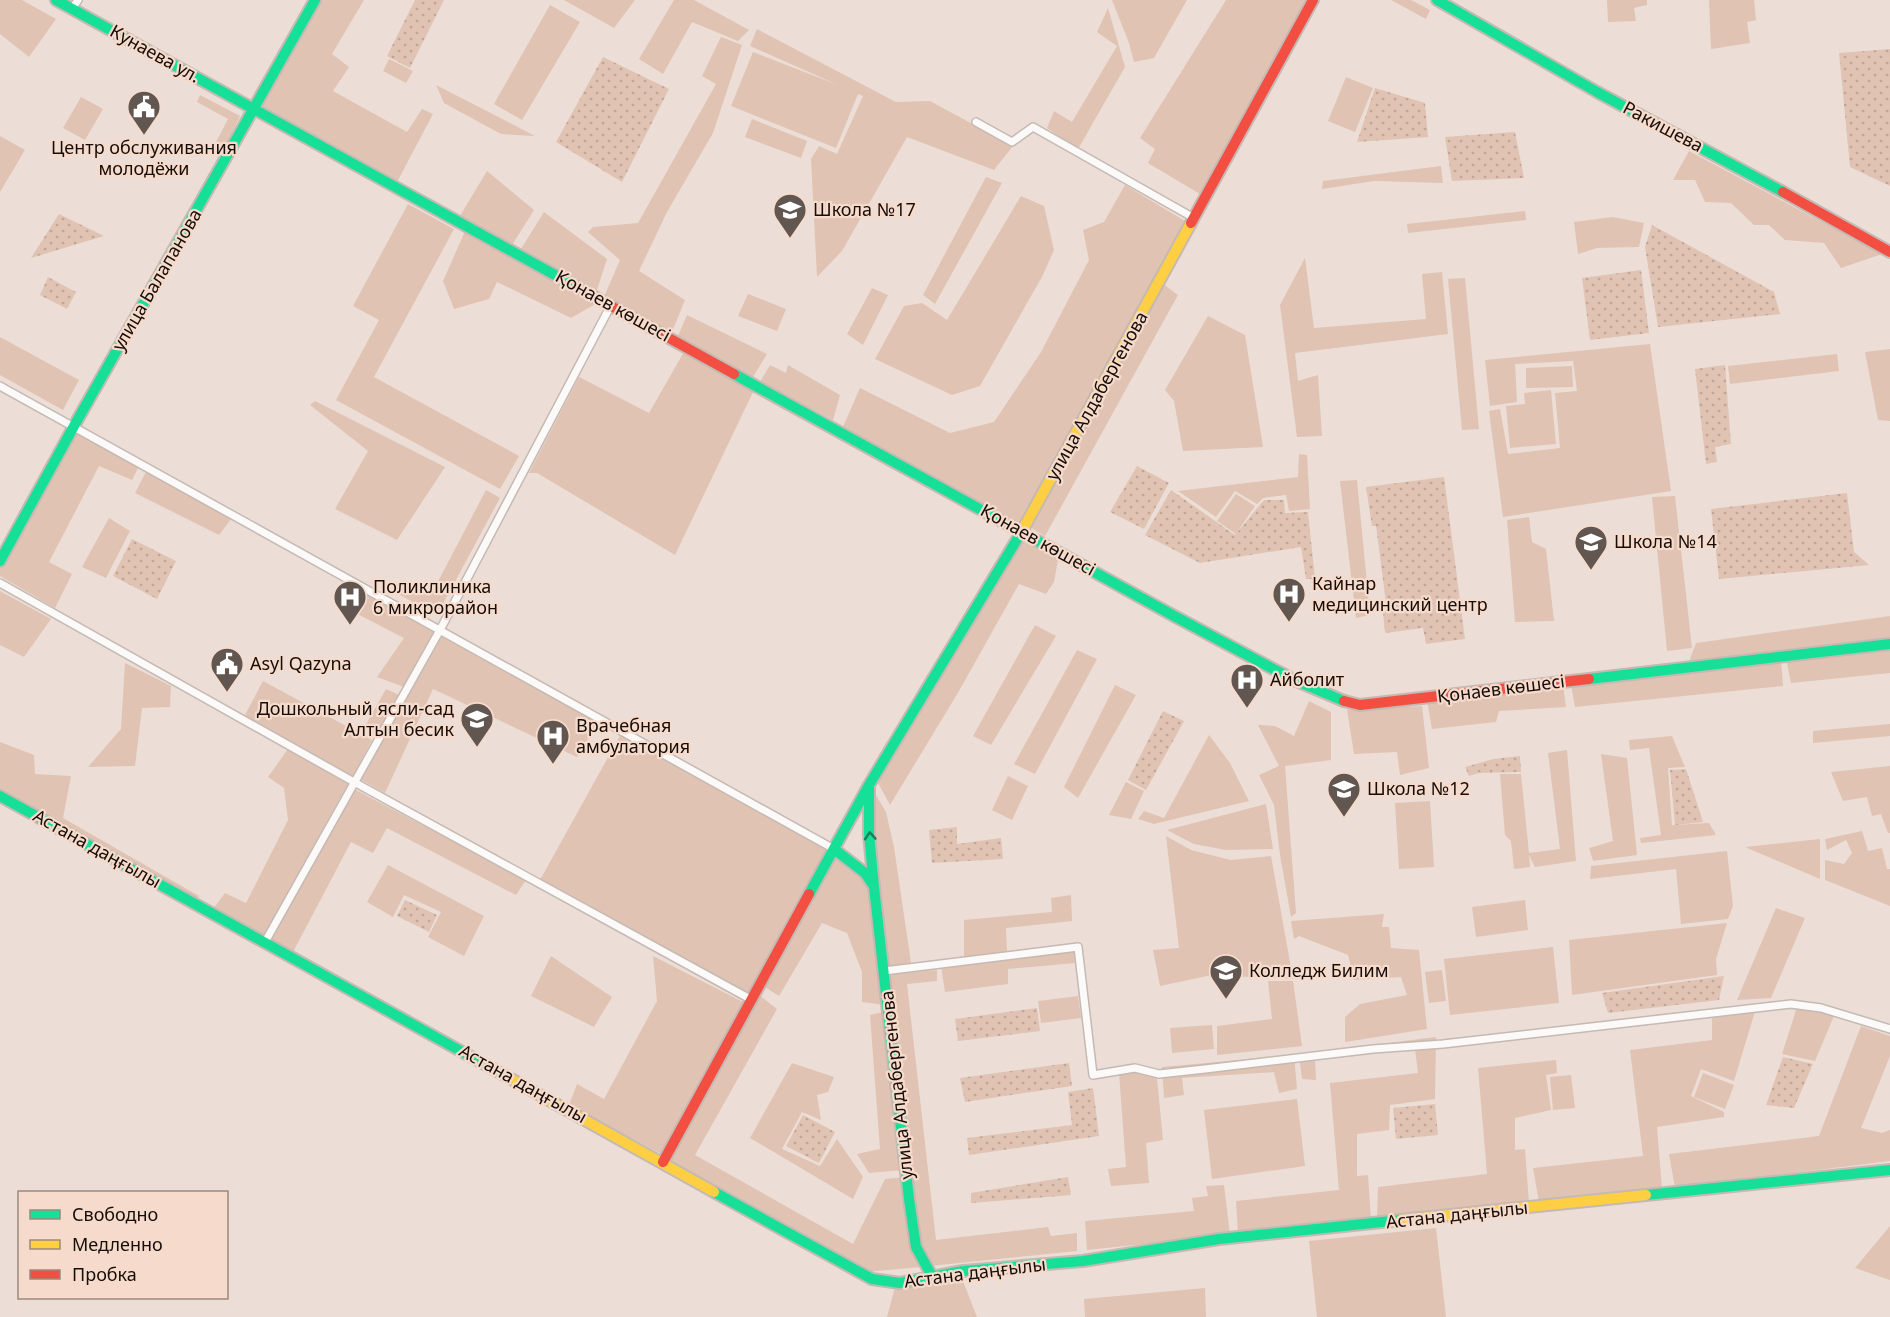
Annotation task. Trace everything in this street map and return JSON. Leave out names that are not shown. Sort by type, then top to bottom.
[{"type":"street","name":"Кунаева ул.","points":[[56,0],[75,4],[253,108]]},
{"type":"street","name":"улица Балапанова","points":[[0,561],[315,0]]},
{"type":"street","name":"улица Алдабергенова","points":[[663,1162],[869,784],[1022,531],[1313,0]]},
{"type":"street","name":"Ракишева","points":[[1437,0],[1597,92],[1689,140],[1890,252]]},
{"type":"street","name":"Қонаев көшесі","points":[[253,108],[1176,617],[1294,680],[1338,700],[1360,705],[1890,644]]},
{"type":"street","points":[[976,122],[1012,142],[1033,127],[1194,218]]},
{"type":"street","points":[[265,942],[440,630],[611,305]]},
{"type":"street","points":[[0,386],[834,849],[865,873],[874,887]]},
{"type":"street","points":[[0,583],[354,782],[752,1000]]},
{"type":"street","name":"улица Алдабергенова","points":[[869,784],[869,834],[874,887],[885,971],[897,1100],[916,1247],[933,1278]]},
{"type":"street","name":"Астана даңғылы","points":[[0,796],[872,1278],[900,1283],[963,1271],[1083,1261],[1219,1239],[1890,1170]]},
{"type":"street","points":[[885,971],[1078,947],[1094,1075],[1135,1068],[1159,1074],[1205,1070],[1373,1049],[1791,1004],[1821,1008],[1890,1029]]},
{"type":"shaded area","points":[[0,0],[22,0],[56,19],[29,57],[0,34]]},
{"type":"shaded area","points":[[318,0],[364,0],[332,54],[349,67],[333,91],[407,132],[422,109],[433,114],[396,184],[257,106]]},
{"type":"shaded area","points":[[415,0],[444,0],[410,68],[387,56]]},
{"type":"shaded area","points":[[564,0],[635,0],[614,28]]},
{"type":"shaded area","points":[[674,0],[694,0],[749,30],[738,41],[692,22],[663,74],[639,59]]},
{"type":"shaded area","points":[[1112,0],[1187,0],[1154,58],[1134,62]]},
{"type":"shaded area","points":[[1226,0],[1309,0],[1200,194],[1148,163],[1155,149],[1140,138]]},
{"type":"shaded area","points":[[1391,0],[1411,0],[1430,10],[1426,19]]},
{"type":"shaded area","points":[[1607,0],[1647,0],[1647,5],[1634,8],[1636,21],[1608,22]]},
{"type":"shaded area","points":[[1709,0],[1754,0],[1756,20],[1747,22],[1750,43],[1711,49]]},
{"type":"shaded area","points":[[550,5],[580,22],[522,120],[494,104]]},
{"type":"shaded area","points":[[1108,8],[1125,67],[1078,149],[1047,128],[1054,111],[1072,122],[1117,46],[1097,32]]},
{"type":"shaded area","points":[[757,29],[896,102],[930,101],[1013,146],[994,170],[907,137],[842,251],[817,277],[811,159],[819,146],[837,154],[863,96],[858,94],[836,148],[731,106],[753,52],[838,85],[750,46]]},
{"type":"shaded area","points":[[721,37],[742,45],[713,133],[667,212],[639,271],[685,300],[672,332],[604,297],[620,260],[588,232],[593,227],[638,223],[716,84],[702,76]]},
{"type":"shaded area","points":[[1890,49],[1890,186],[1850,167],[1839,53]]},
{"type":"shaded area","points":[[603,57],[669,89],[622,182],[556,142]]},
{"type":"shaded area","points":[[389,59],[413,71],[406,83],[383,71]]},
{"type":"shaded area","points":[[1346,77],[1373,88],[1355,132],[1328,121]]},
{"type":"shaded area","points":[[436,85],[535,136],[501,134],[444,103]]},
{"type":"shaded area","points":[[1375,88],[1425,103],[1428,137],[1357,142]]},
{"type":"shaded area","points":[[200,95],[240,116],[224,149],[215,144],[228,119],[197,102]]},
{"type":"shaded area","points":[[81,97],[103,109],[85,140],[63,128]]},
{"type":"shaded area","points":[[752,119],[807,141],[801,158],[745,137]]},
{"type":"shaded area","points":[[1515,132],[1524,178],[1452,181],[1445,137]]},
{"type":"shaded area","points":[[0,136],[25,150],[0,192]]},
{"type":"shaded area","points":[[1689,151],[1882,254],[1841,268],[1824,243],[1785,240],[1769,225],[1754,225],[1731,203],[1705,202],[1695,180],[1673,180]]},
{"type":"shaded area","points":[[1441,166],[1443,183],[1374,181],[1322,189],[1323,181]]},
{"type":"shaded area","points":[[487,171],[534,210],[512,245],[460,216]]},
{"type":"shaded area","points":[[986,177],[1002,183],[935,304],[923,295]]},
{"type":"shaded area","points":[[1125,185],[1185,221],[1021,525],[843,427],[860,388],[950,433],[994,422],[1041,352],[1089,260],[1083,230],[1104,222]]},
{"type":"shaded area","points":[[1021,196],[1044,206],[1054,250],[1043,275],[980,386],[952,395],[875,359],[904,306],[922,303],[947,320]]},
{"type":"shaded area","points":[[408,204],[454,229],[374,377],[519,456],[500,489],[336,400],[379,320],[353,306]]},
{"type":"shaded area","points":[[1525,211],[1526,220],[1408,233],[1407,224]]},
{"type":"shaded area","points":[[544,212],[607,259],[597,290],[521,249]]},
{"type":"shaded area","points":[[59,214],[104,236],[31,258]]},
{"type":"shaded area","points":[[1613,217],[1644,223],[1639,247],[1597,248],[1578,254],[1574,222]]},
{"type":"shaded area","points":[[1652,225],[1774,292],[1780,314],[1658,327],[1645,247]]},
{"type":"shaded area","points":[[466,229],[599,302],[571,318],[497,282],[489,299],[454,309],[443,281]]},
{"type":"shaded area","points":[[1305,258],[1314,328],[1426,319],[1422,274],[1442,272],[1448,334],[1295,353],[1298,381],[1318,375],[1322,436],[1297,437],[1280,305]]},
{"type":"shaded area","points":[[1641,270],[1649,333],[1590,340],[1582,278]]},
{"type":"shaded area","points":[[48,277],[76,292],[67,309],[40,295]]},
{"type":"shaded area","points":[[1465,278],[1479,429],[1462,430],[1448,279]]},
{"type":"shaded area","points":[[1162,283],[1178,295],[1045,536],[1028,526]]},
{"type":"shaded area","points":[[872,288],[888,295],[863,345],[847,334]]},
{"type":"shaded area","points":[[748,294],[786,309],[777,331],[738,316]]},
{"type":"shaded area","points":[[687,315],[767,354],[753,377],[678,336]]},
{"type":"shaded area","points":[[1208,316],[1245,335],[1263,447],[1183,451],[1174,401],[1165,390]]},
{"type":"shaded area","points":[[0,337],[79,380],[63,410],[0,375]]},
{"type":"shaded area","points":[[1650,344],[1671,491],[1503,517],[1489,411],[1500,409],[1508,454],[1560,448],[1555,393],[1577,391],[1573,361],[1515,364],[1517,402],[1490,406],[1485,360]]},
{"type":"shaded area","points":[[1890,349],[1890,421],[1878,420],[1865,352]]},
{"type":"shaded area","points":[[685,350],[754,390],[675,555],[537,473],[529,473],[579,377],[649,413]]},
{"type":"shaded area","points":[[1837,354],[1839,371],[1730,384],[1728,366]]},
{"type":"shaded area","points":[[770,365],[786,373],[788,365],[840,395],[833,420],[760,382]]},
{"type":"shaded area","points":[[1725,365],[1731,444],[1715,447],[1717,462],[1706,464],[1695,369]]},
{"type":"shaded area","points":[[1572,366],[1573,387],[1526,388],[1526,368]]},
{"type":"shaded area","points":[[1551,390],[1556,444],[1510,448],[1506,406],[1525,404],[1524,393]]},
{"type":"shaded area","points":[[315,401],[445,467],[397,540],[335,509],[368,451],[310,405]]},
{"type":"shaded area","points":[[77,432],[139,466],[132,480],[99,466],[49,562],[72,574],[55,608],[0,576],[0,568]]},
{"type":"shaded area","points":[[1299,454],[1307,455],[1310,509],[1289,511],[1286,495],[1263,498],[1257,504],[1235,491],[1216,517],[1178,491],[1298,477]]},
{"type":"shaded area","points":[[1137,466],[1169,483],[1144,529],[1110,512]]},
{"type":"shaded area","points":[[147,470],[232,518],[219,535],[135,493]]},
{"type":"shaded area","points":[[1444,477],[1465,639],[1426,644],[1423,628],[1385,633],[1383,612],[1387,610],[1376,526],[1372,526],[1366,487]]},
{"type":"shaded area","points":[[1357,480],[1370,615],[1356,618],[1340,481]]},
{"type":"shaded area","points":[[486,490],[500,498],[437,615],[396,593],[433,591]]},
{"type":"shaded area","points":[[1171,490],[1235,535],[1264,500],[1284,500],[1285,513],[1308,512],[1315,579],[1306,579],[1301,547],[1200,563],[1145,535]]},
{"type":"shaded area","points":[[1847,493],[1854,552],[1869,565],[1719,579],[1711,509]]},
{"type":"shaded area","points":[[1236,494],[1255,506],[1236,534],[1217,521]]},
{"type":"shaded area","points":[[1675,496],[1692,648],[1667,651],[1652,497]]},
{"type":"shaded area","points":[[1529,517],[1532,542],[1546,549],[1554,621],[1515,622],[1507,520]]},
{"type":"shaded area","points":[[109,518],[130,531],[106,578],[82,567]]},
{"type":"shaded area","points":[[1024,537],[1059,554],[1054,582],[1046,594],[1019,584],[959,691],[890,805],[877,781]]},
{"type":"shaded area","points":[[132,539],[176,561],[157,599],[113,576]]},
{"type":"shaded area","points":[[345,583],[435,631],[404,687],[377,677],[404,638],[336,603]]},
{"type":"shaded area","points":[[0,591],[51,619],[24,657],[0,645]]},
{"type":"shaded area","points":[[1890,616],[1890,641],[1689,662],[1696,643]]},
{"type":"shaded area","points":[[1035,625],[1056,636],[991,745],[973,736]]},
{"type":"shaded area","points":[[443,635],[598,722],[577,757],[433,689],[385,793],[360,779]]},
{"type":"shaded area","points":[[1890,648],[1890,673],[1791,683],[1786,659]]},
{"type":"shaded area","points":[[1077,650],[1097,659],[1035,774],[1014,764]]},
{"type":"shaded area","points":[[1781,660],[1783,686],[1575,707],[1571,685]]},
{"type":"shaded area","points":[[125,663],[171,686],[170,707],[142,708],[135,766],[88,767],[121,729]]},
{"type":"shaded area","points":[[263,681],[372,740],[352,778],[245,715]]},
{"type":"shaded area","points":[[1563,684],[1566,707],[1499,711],[1496,722],[1432,729],[1427,700]]},
{"type":"shaded area","points":[[1115,685],[1136,695],[1078,798],[1064,787]]},
{"type":"shaded area","points":[[386,689],[399,695],[377,735],[363,730]]},
{"type":"shaded area","points":[[1309,701],[1331,712],[1331,760],[1285,766],[1296,913],[1291,917],[1274,805],[1259,775],[1279,766],[1258,725],[1275,726],[1294,736]]},
{"type":"shaded area","points":[[1422,706],[1429,768],[1400,775],[1397,752],[1354,754],[1347,710]]},
{"type":"shaded area","points":[[1163,711],[1184,721],[1146,790],[1128,780]]},
{"type":"shaded area","points":[[1890,724],[1890,736],[1813,743],[1813,731]]},
{"type":"shaded area","points":[[621,734],[829,850],[748,994],[540,880]]},
{"type":"shaded area","points":[[1209,735],[1230,763],[1249,801],[1154,824],[1138,819],[1144,811],[1164,818]]},
{"type":"shaded area","points":[[1672,736],[1685,767],[1668,768],[1672,825],[1709,823],[1716,835],[1641,843],[1640,838],[1661,835],[1649,748],[1630,750],[1629,740]]},
{"type":"shaded area","points":[[0,742],[34,755],[35,774],[71,776],[63,818],[199,896],[196,900],[0,791]]},
{"type":"shaded area","points":[[288,749],[348,784],[262,938],[213,909],[225,893],[246,903],[288,820],[284,788],[268,777]]},
{"type":"shaded area","points":[[1567,750],[1576,861],[1535,867],[1529,855],[1530,867],[1514,869],[1511,841],[1505,835],[1500,774],[1521,774],[1529,853],[1560,849],[1548,753]]},
{"type":"shaded area","points":[[1601,754],[1627,758],[1637,855],[1593,861],[1589,848],[1613,841]]},
{"type":"shaded area","points":[[1520,756],[1521,772],[1479,773],[1469,776],[1465,767],[1494,759]]},
{"type":"shaded area","points":[[1890,766],[1890,833],[1888,833],[1881,814],[1872,816],[1867,797],[1843,801],[1831,772]]},
{"type":"shaded area","points":[[1686,769],[1703,822],[1675,825],[1670,770]]},
{"type":"shaded area","points":[[1008,776],[1028,786],[1012,820],[992,810]]},
{"type":"shaded area","points":[[1126,782],[1144,791],[1131,819],[1109,815]]},
{"type":"shaded area","points":[[871,787],[886,812],[894,847],[911,963],[887,967]]},
{"type":"shaded area","points":[[354,789],[526,880],[516,895],[387,828],[373,853],[351,842],[293,952],[268,940]]},
{"type":"shaded area","points":[[1430,801],[1434,867],[1399,869],[1395,803]]},
{"type":"shaded area","points":[[1266,804],[1273,849],[1226,850],[1194,844],[1167,830]]},
{"type":"shaded area","points":[[957,827],[957,844],[1001,838],[1003,859],[932,863],[929,830]]},
{"type":"shaded area","points":[[1862,831],[1868,851],[1882,848],[1887,869],[1890,869],[1890,906],[1825,880],[1825,860],[1844,864],[1852,853],[1846,840],[1827,850],[1825,839]]},
{"type":"shaded area","points":[[1166,836],[1191,850],[1231,860],[1271,856],[1293,979],[1212,975],[1160,986],[1153,950],[1179,948]]},
{"type":"shaded area","points":[[1820,839],[1820,879],[1745,847]]},
{"type":"shaded area","points":[[1727,851],[1733,906],[1728,919],[1681,924],[1676,869],[1590,879],[1591,866]]},
{"type":"shaded area","points":[[836,853],[871,887],[885,1005],[862,1002],[862,972],[847,933],[822,923],[779,996],[765,987]]},
{"type":"shaded area","points":[[388,865],[484,916],[464,956],[428,937],[441,912],[404,895],[393,917],[367,902]]},
{"type":"shaded area","points":[[1071,895],[1072,921],[1006,928],[1007,953],[964,959],[964,920],[1052,912],[1051,898]]},
{"type":"shaded area","points":[[405,900],[437,915],[429,932],[397,916]]},
{"type":"shaded area","points":[[1525,900],[1528,930],[1476,937],[1472,907]]},
{"type":"shaded area","points":[[1776,908],[1805,918],[1771,998],[1737,1000]]},
{"type":"shaded area","points":[[1384,914],[1382,927],[1389,927],[1391,948],[1419,950],[1427,1029],[1345,1042],[1345,1017],[1360,1004],[1407,995],[1401,977],[1354,980],[1348,955],[1299,936],[1294,939],[1291,921]]},
{"type":"shaded area","points":[[1727,923],[1716,959],[1717,975],[1572,995],[1569,940]]},
{"type":"shaded area","points":[[1553,947],[1559,1003],[1450,1015],[1444,959]]},
{"type":"shaded area","points":[[1075,950],[1076,963],[1008,969],[1008,984],[945,992],[941,966]]},
{"type":"shaded area","points":[[551,956],[612,997],[594,1027],[531,996]]},
{"type":"shaded area","points":[[653,956],[743,1002],[663,1155],[569,1105],[577,1084],[604,1099],[657,1001]]},
{"type":"shaded area","points":[[937,970],[937,981],[907,984],[936,1240],[1048,1227],[1051,1236],[1077,1233],[1077,1251],[930,1266],[918,1248],[889,974]]},
{"type":"shaded area","points":[[1442,970],[1446,1001],[1429,1003],[1425,972]]},
{"type":"shaded area","points":[[1724,976],[1719,1000],[1608,1013],[1602,993]]},
{"type":"shaded area","points":[[1268,981],[1293,981],[1302,1046],[1217,1055],[1217,1026],[1272,1019]]},
{"type":"shaded area","points":[[759,995],[777,1009],[695,1155],[853,1244],[885,1179],[905,1177],[921,1267],[866,1272],[668,1161]]},
{"type":"shaded area","points":[[1078,996],[1081,1018],[1041,1023],[1038,1001]]},
{"type":"shaded area","points":[[1797,1007],[1834,1016],[1815,1061],[1782,1054]]},
{"type":"shaded area","points":[[1037,1008],[1040,1031],[958,1041],[955,1019]]},
{"type":"shaded area","points":[[1712,1008],[1756,1008],[1734,1081],[1701,1069],[1691,1096],[1724,1112],[1724,1117],[1657,1127],[1662,1189],[1539,1202],[1533,1168],[1643,1156],[1630,1050],[1712,1040]]},
{"type":"shaded area","points":[[887,1011],[904,1170],[869,1173],[857,1154],[880,1149],[870,1015]]},
{"type":"shaded area","points":[[1212,1025],[1214,1049],[1172,1053],[1170,1028]]},
{"type":"shaded area","points":[[1861,1026],[1890,1036],[1890,1056],[1861,1128],[1882,1133],[1890,1130],[1890,1161],[1675,1188],[1669,1154],[1819,1136]]},
{"type":"shaded area","points":[[1436,1037],[1435,1099],[1390,1105],[1389,1130],[1357,1134],[1357,1176],[1368,1175],[1371,1220],[1238,1234],[1236,1201],[1339,1190],[1330,1083],[1418,1073],[1415,1049],[1315,1060],[1316,1080],[1302,1079],[1299,1054]]},
{"type":"shaded area","points":[[1294,1055],[1297,1089],[1279,1093],[1274,1072],[1182,1078],[1184,1095],[1164,1098],[1162,1067]]},
{"type":"shaded area","points":[[1783,1057],[1813,1064],[1794,1108],[1766,1105]]},
{"type":"shaded area","points":[[1556,1060],[1557,1073],[1546,1075],[1551,1110],[1515,1118],[1515,1150],[1525,1149],[1529,1203],[1377,1219],[1378,1187],[1487,1174],[1478,1068]]},
{"type":"shaded area","points":[[792,1063],[834,1077],[828,1092],[817,1095],[821,1120],[802,1112],[782,1149],[820,1166],[837,1139],[863,1177],[853,1199],[750,1138]]},
{"type":"shaded area","points":[[1069,1063],[1072,1086],[965,1102],[960,1078]]},
{"type":"shaded area","points":[[1156,1068],[1163,1140],[1146,1143],[1149,1183],[1111,1186],[1108,1169],[1126,1167],[1119,1073]]},
{"type":"shaded area","points":[[1703,1073],[1734,1085],[1725,1109],[1694,1097]]},
{"type":"shaded area","points":[[1571,1075],[1575,1108],[1553,1110],[1550,1077]]},
{"type":"shaded area","points":[[1093,1088],[1099,1136],[969,1155],[967,1138],[1072,1125],[1068,1092]]},
{"type":"shaded area","points":[[1297,1099],[1305,1166],[1212,1179],[1204,1110]]},
{"type":"shaded area","points":[[1435,1104],[1438,1135],[1396,1139],[1393,1108]]},
{"type":"shaded area","points":[[803,1115],[835,1132],[819,1163],[786,1146]]},
{"type":"shaded area","points":[[1068,1177],[1071,1195],[971,1203],[971,1193]]},
{"type":"shaded area","points":[[1224,1185],[1230,1235],[1087,1250],[1085,1221],[1194,1211],[1192,1198],[1208,1196],[1206,1186]]},
{"type":"shaded area","points":[[1890,1226],[1890,1280],[1855,1268]]},
{"type":"shaded area","points":[[1436,1228],[1446,1317],[1317,1317],[1309,1241]]},
{"type":"shaded area","points":[[961,1276],[977,1317],[887,1317],[897,1280]]},
{"type":"shaded area","points":[[1205,1288],[1206,1317],[1085,1317],[1084,1299]]},
{"type":"traffic: fast","points":[[56,0],[584,291]]},
{"type":"traffic: fast","points":[[0,561],[315,0]]},
{"type":"traffic: fast","points":[[1437,0],[1597,92],[1783,192]]},
{"type":"traffic: fast","points":[[734,374],[1176,617],[1294,680],[1344,701]]},
{"type":"traffic: fast","points":[[809,894],[869,785],[1022,531]]},
{"type":"traffic: fast","points":[[1589,679],[1890,644]]},
{"type":"traffic: fast","points":[[869,788],[869,834],[874,887],[909,1199],[916,1247],[933,1278]]},
{"type":"traffic: fast","points":[[0,796],[504,1075]]},
{"type":"traffic: fast","points":[[834,849],[865,873],[873,885]]},
{"type":"traffic: fast","points":[[1646,1195],[1890,1170]]},
{"type":"traffic: fast","points":[[714,1192],[872,1279],[900,1283],[963,1271],[1083,1261],[1219,1239],[1401,1220]]},
{"type":"traffic: slow","points":[[1022,531],[1191,223]]},
{"type":"traffic: slow","points":[[504,1075],[714,1192]]},
{"type":"traffic: slow","points":[[1401,1220],[1646,1195]]},
{"type":"traffic: jam","points":[[1191,223],[1313,0]]},
{"type":"traffic: jam","points":[[1783,192],[1890,252]]},
{"type":"traffic: jam","points":[[584,291],[734,374]]},
{"type":"traffic: jam","points":[[1344,701],[1360,705],[1589,679]]},
{"type":"traffic: jam","points":[[663,1162],[809,894]]},
{"type":"place","name":"Центр обслуживания молодёжи","points":[[144,136]]},
{"type":"place","name":"Школа №17","points":[[790,239]]},
{"type":"place","name":"Школа №14","points":[[1591,571]]},
{"type":"place","name":"Кайнар медицинский центр","points":[[1289,623]]},
{"type":"place","name":"Поликлиника 6 микрорайон","points":[[350,626]]},
{"type":"place","name":"Asyl Qazyna","points":[[227,693]]},
{"type":"place","name":"Айболит","points":[[1247,709]]},
{"type":"place","name":"Дошкольный ясли-сад Алтын бесик","points":[[477,748]]},
{"type":"place","name":"Врачебная амбулатория","points":[[553,765]]},
{"type":"place","name":"Школа №12","points":[[1344,818]]},
{"type":"place","name":"Колледж Билим","points":[[1226,1000]]}]
